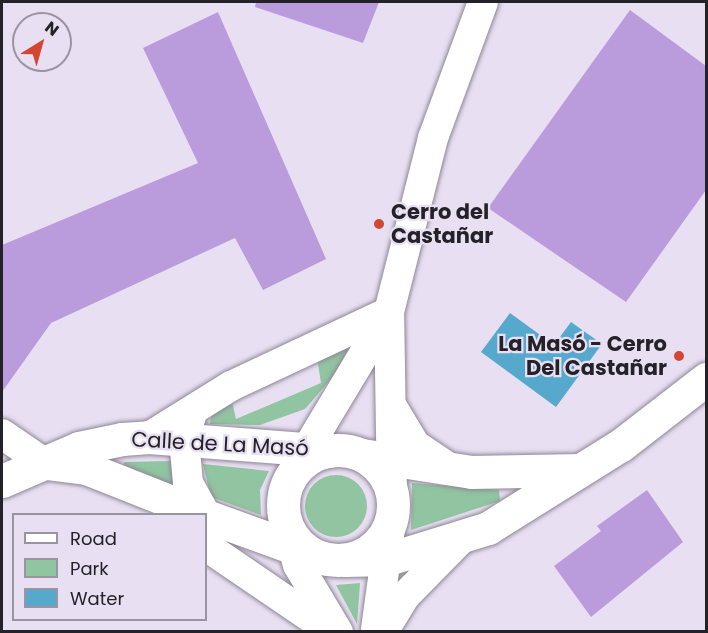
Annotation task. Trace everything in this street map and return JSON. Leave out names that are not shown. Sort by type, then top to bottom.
[{"type":"street","points":[[376,632],[388,559],[392,504],[386,479],[376,457],[388,395],[389,312],[433,138],[483,2]]},
{"type":"street","points":[[149,437],[197,405],[389,312]]},
{"type":"street","points":[[338,632],[317,555],[290,533],[284,517],[283,496],[290,477],[317,449],[389,312]]},
{"type":"street","name":"Calle de La Masó","points":[[207,521],[317,555],[388,559],[462,538],[512,515],[583,470],[706,379]]},
{"type":"street","points":[[388,395],[415,445],[451,469]]},
{"type":"street","points":[[197,405],[184,439],[188,483],[202,513]]},
{"type":"street","points":[[2,434],[44,463]]},
{"type":"street","name":"Calle de La Masó","points":[[2,481],[79,448],[149,437],[317,449]]},
{"type":"street","points":[[317,449],[451,469],[530,474],[583,470]]},
{"type":"street","name":"Calle de La Masó","points":[[44,463],[86,468],[142,490],[190,513]]},
{"type":"street","points":[[142,490],[168,513]]},
{"type":"street","points":[[317,555],[377,544],[392,504]]},
{"type":"street","points":[[207,522],[332,632]]},
{"type":"street","points":[[383,632],[412,587],[462,538]]},
{"type":"green space","points":[[344,348],[348,349],[336,373],[305,409],[260,425],[210,424],[211,415],[231,397],[236,419],[321,383],[317,358]]},
{"type":"green space","points":[[172,461],[173,485],[124,465],[124,462]]},
{"type":"green space","points":[[203,464],[269,471],[260,490],[261,515],[211,497]]},
{"type":"green space","points":[[336,475],[353,480],[358,484],[362,489],[367,506],[362,523],[358,528],[353,532],[336,537],[319,532],[314,528],[310,523],[305,506],[310,489],[314,484],[319,480]]},
{"type":"green space","points":[[412,483],[499,490],[500,501],[411,530]]},
{"type":"green space","points":[[360,583],[357,624],[336,585]]},
{"type":"water","points":[[510,313],[554,345],[571,322],[602,344],[556,407],[481,352]]},
{"type":"building","points":[[256,2],[379,2],[363,43],[255,7]]},
{"type":"building","points":[[630,10],[706,66],[706,190],[626,302],[488,208]]},
{"type":"building","points":[[218,12],[326,259],[263,290],[235,238],[51,323],[2,392],[2,245],[198,163],[143,48]]},
{"type":"building","points":[[647,490],[683,542],[591,617],[554,566],[601,531],[597,526]]},
{"type":"place","name":"Cerro del Castañar","points":[[379,224]]},
{"type":"place","name":"La Masó - Cerro Del Castañar","points":[[679,356]]}]
